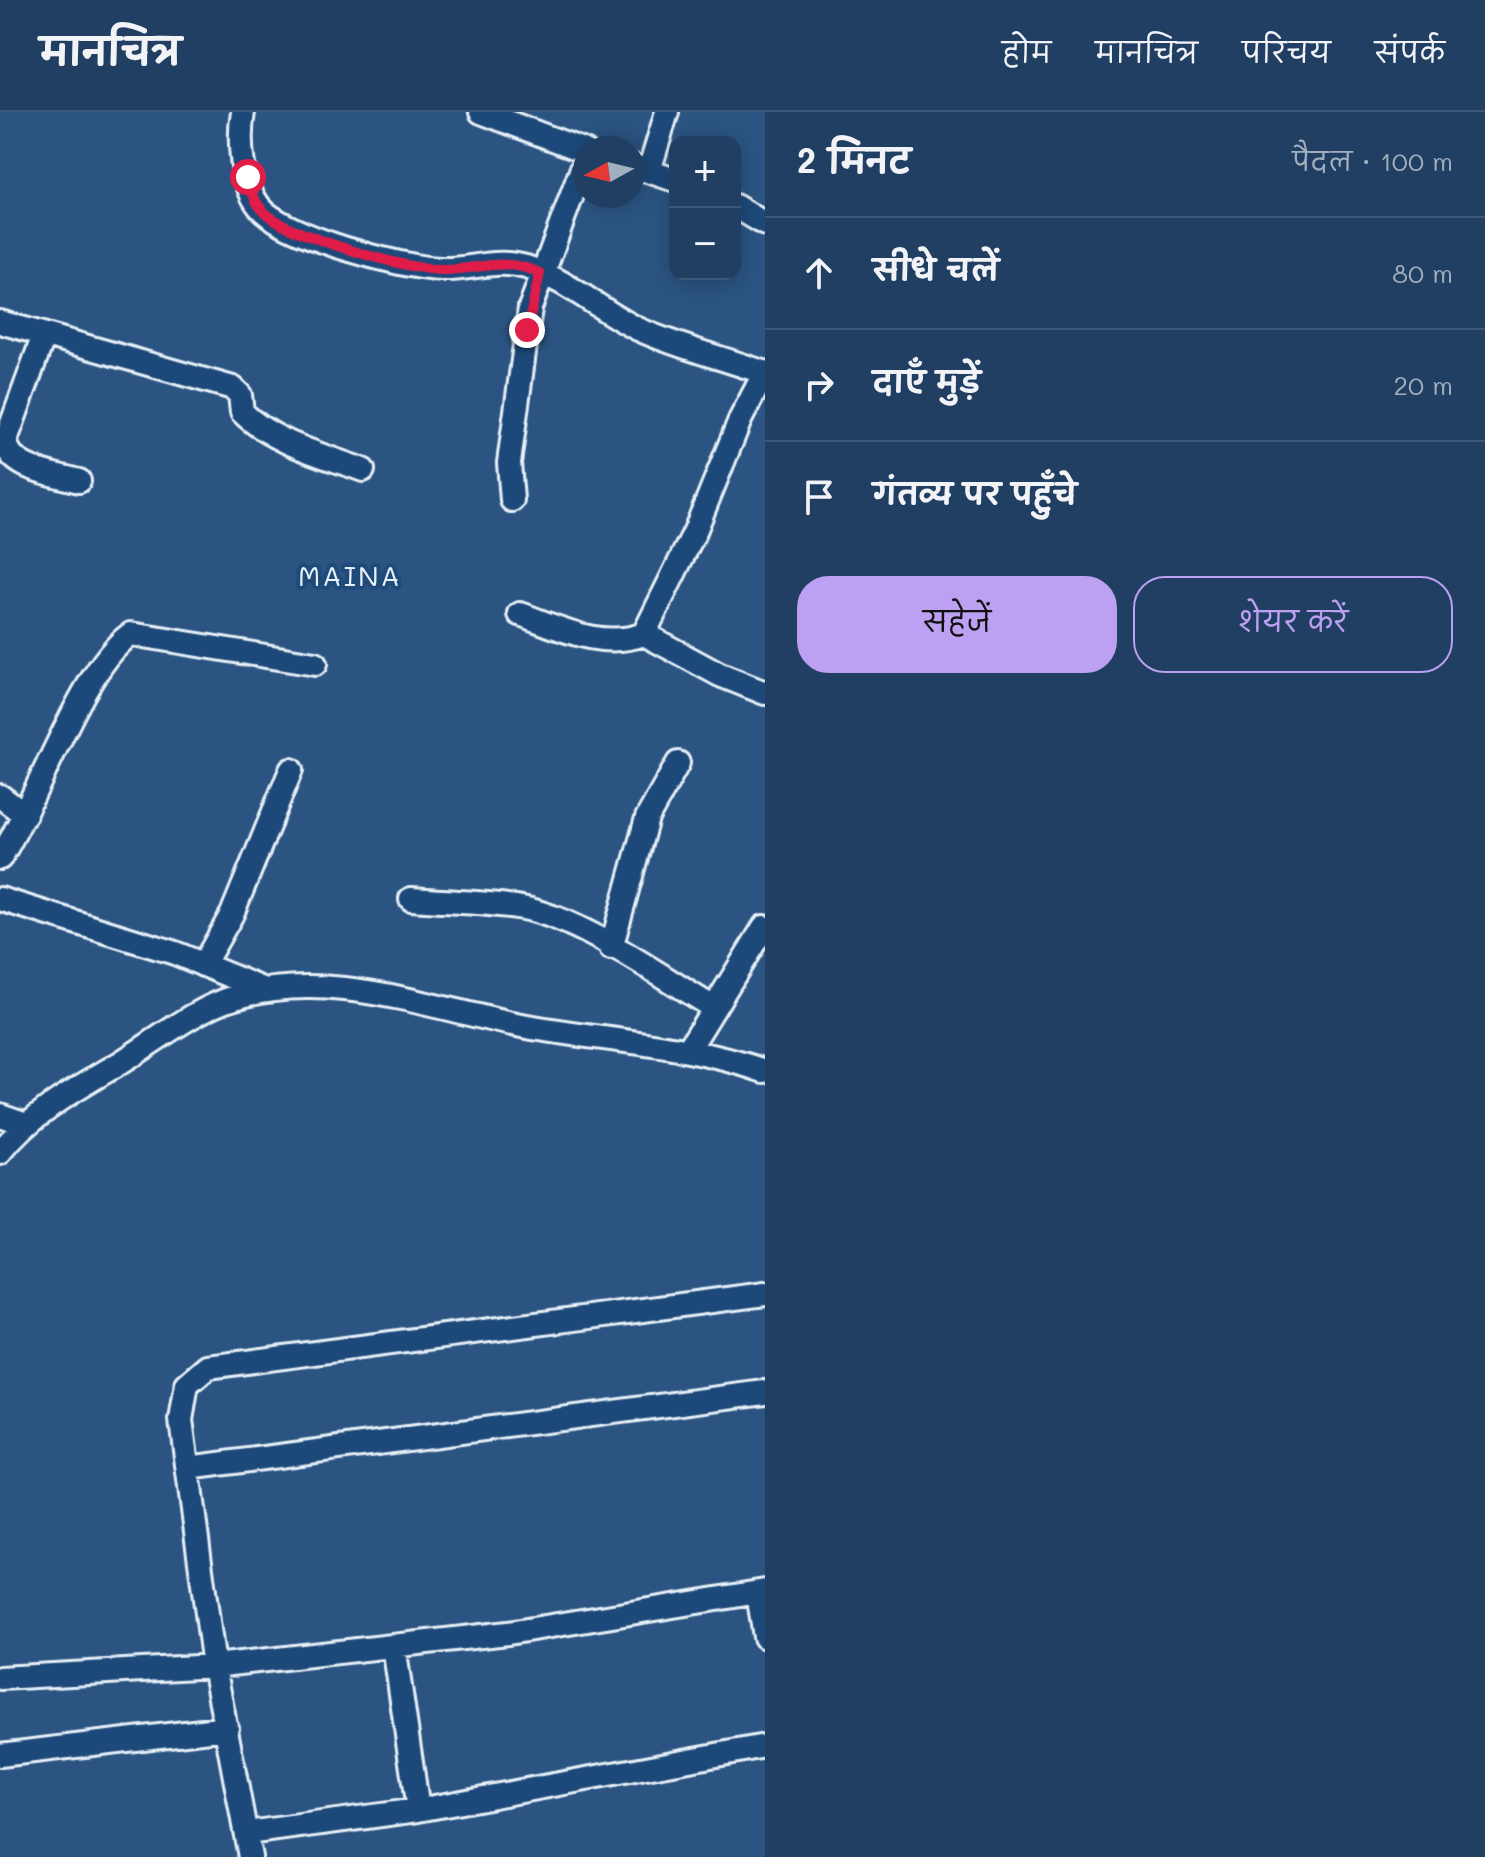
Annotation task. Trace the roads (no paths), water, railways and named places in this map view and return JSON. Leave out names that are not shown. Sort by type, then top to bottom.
[{"type":"street","points":[[243,112],[243,158],[252,194],[269,216],[345,249],[395,263],[446,270],[506,263],[540,273],[583,293],[640,330],[765,372],[644,634]]},
{"type":"street","points":[[481,112],[573,146]]},
{"type":"street","points":[[645,160],[667,112]]},
{"type":"street","points":[[645,170],[669,178]]},
{"type":"street","points":[[512,500],[509,463],[528,319],[540,273],[573,190]]},
{"type":"street","points":[[738,208],[765,224]]},
{"type":"street","points":[[0,322],[233,388],[240,395],[242,412],[251,420],[303,448],[363,470]]},
{"type":"street","points":[[44,335],[6,440],[6,448],[17,462],[79,481]]},
{"type":"street","points":[[520,614],[589,639],[613,641],[644,634],[720,675],[765,693]]},
{"type":"street","points":[[0,858],[25,815],[84,695],[120,641],[131,634],[315,664]]},
{"type":"street","points":[[611,948],[647,818],[678,763]]},
{"type":"street","points":[[203,965],[232,914],[291,770]]},
{"type":"street","points":[[0,796],[25,815]]},
{"type":"street","points":[[0,899],[203,965],[265,990]]},
{"type":"street","points":[[411,899],[523,908],[571,925],[714,1008]]},
{"type":"street","points":[[688,1050],[765,926]]},
{"type":"street","points":[[0,1153],[26,1124],[45,1109],[222,1002],[265,990],[295,986],[340,987],[529,1027],[688,1050],[765,1071]]},
{"type":"street","points":[[0,1115],[26,1124]]},
{"type":"street","points":[[250,1857],[214,1666],[188,1468],[182,1401],[187,1385],[208,1367],[765,1294]]},
{"type":"street","points":[[188,1468],[765,1392]]},
{"type":"street","points":[[0,1678],[214,1666],[394,1646],[508,1633],[762,1592],[765,1637]]},
{"type":"street","points":[[394,1646],[418,1810]]},
{"type":"street","points":[[0,1755],[227,1728]]},
{"type":"street","points":[[247,1833],[418,1810],[765,1746]]},
{"type":"district","name":"MAINA","points":[[350,576]]}]
